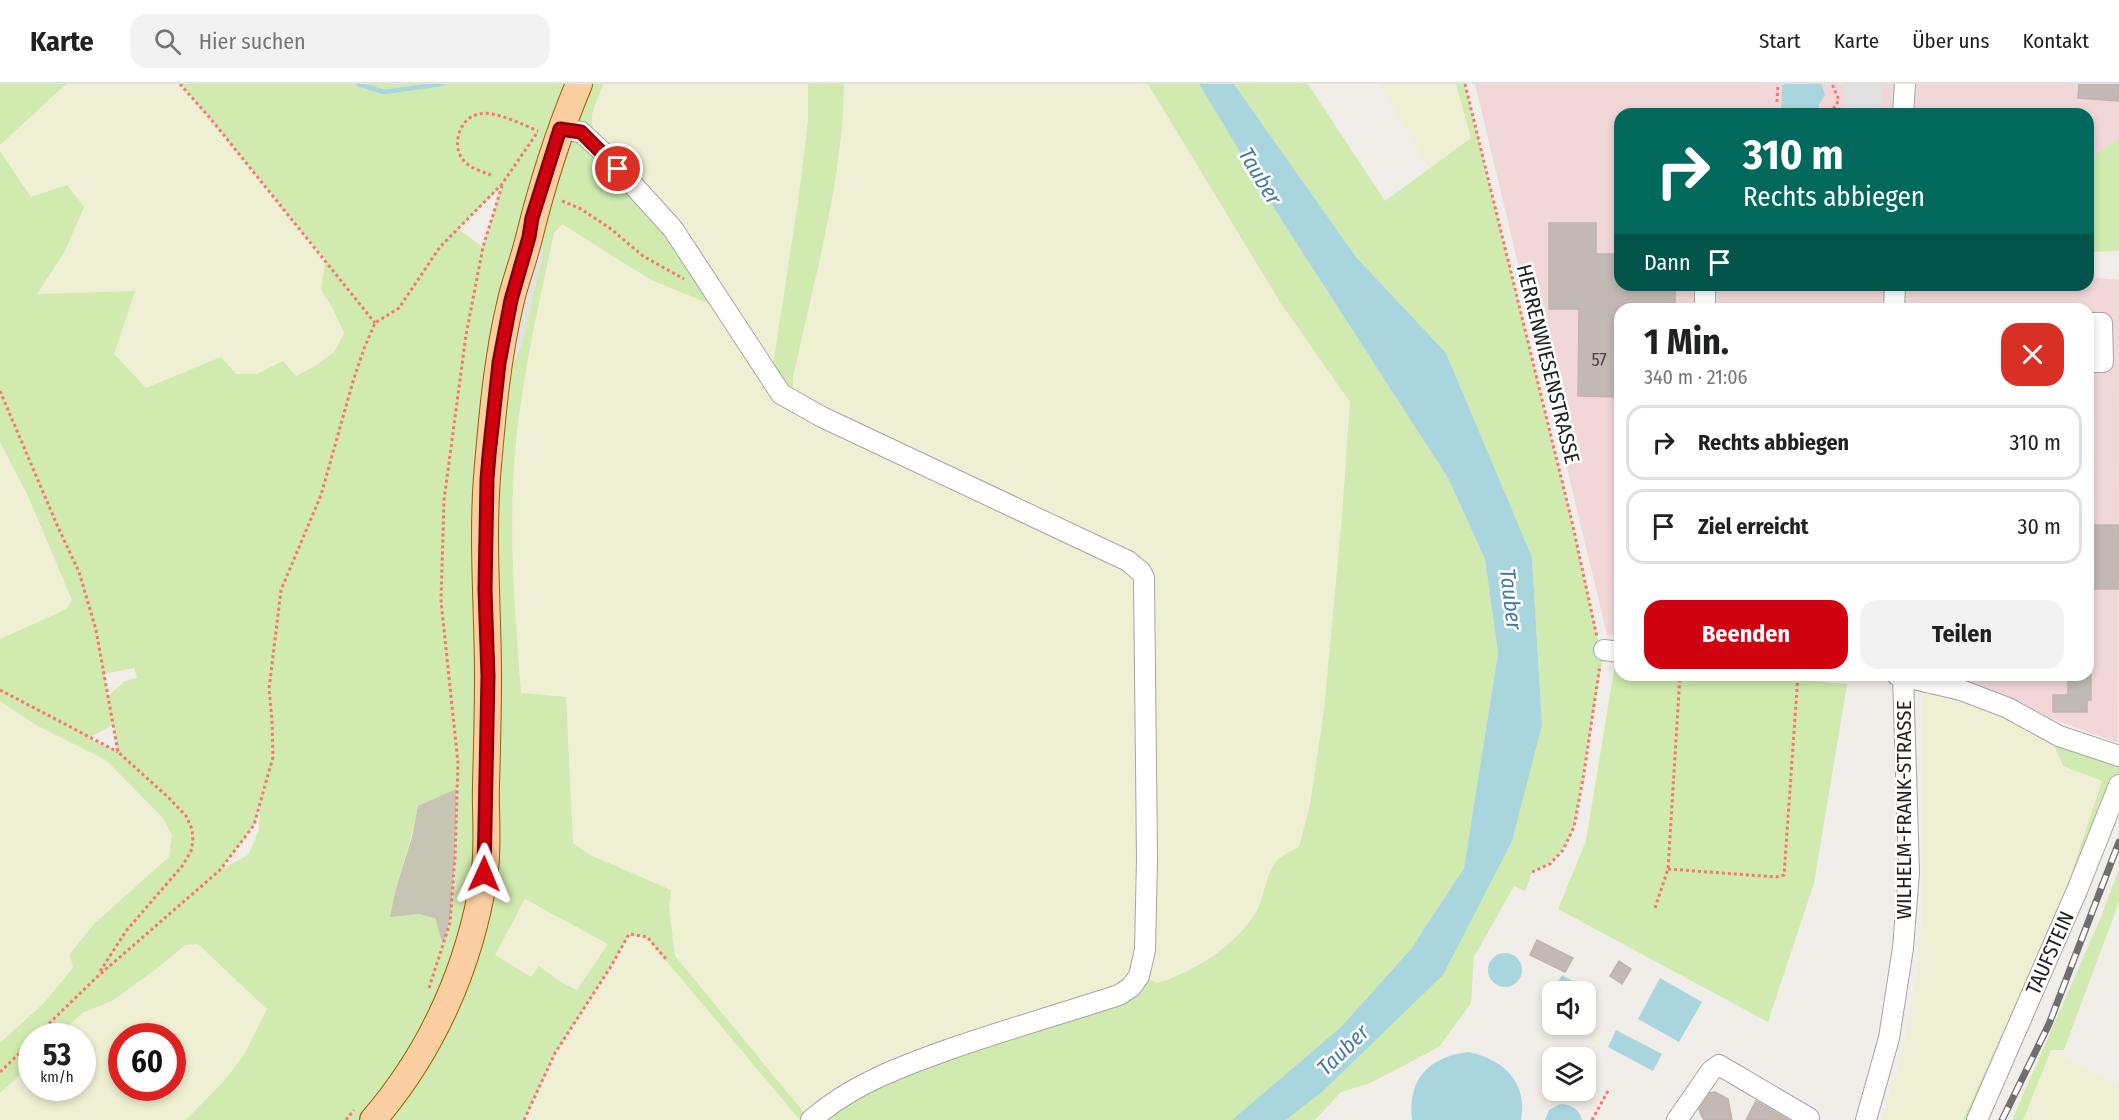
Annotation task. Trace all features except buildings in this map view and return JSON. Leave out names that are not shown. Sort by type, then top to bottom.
[{"type":"main road","points":[[366,1112],[417,1059],[452,992],[473,933],[484,874],[488,676],[485,590],[487,479],[499,363],[511,300],[529,237],[549,130],[579,84]]},
{"type":"street","points":[[1903,108],[1905,84]]},
{"type":"street","points":[[549,130],[581,132],[673,229],[782,394],[822,417],[1128,561],[1144,578],[1147,870],[1145,950],[1139,976],[1131,987],[1119,995],[1024,1023],[946,1050],[856,1086],[830,1103],[811,1120]]},
{"type":"street","points":[[2094,323],[2102,323],[2103,362],[2094,362]]},
{"type":"street","name":"WILHELM-FRANK-STRASSE","points":[[1866,1120],[1889,1038],[1904,948],[1909,872],[1903,681]]},
{"type":"street","points":[[1926,681],[1961,690],[2008,708],[2059,736],[2119,756]]},
{"type":"street","name":"TAUFSTEIN","points":[[1977,1120],[2082,878],[2119,785]]},
{"type":"street","points":[[1677,1120],[1711,1071],[1719,1065],[1809,1118],[1808,1120]]},
{"type":"path","points":[[180,84],[225,135],[375,323]]},
{"type":"path","name":"HERRENWIESENSTRASSE","points":[[1465,84],[1572,522],[1597,636],[1612,651]]},
{"type":"path","points":[[1777,102],[1778,84]]},
{"type":"path","points":[[1832,84],[1839,100],[1834,108]]},
{"type":"path","points":[[49,1023],[97,977],[220,870],[254,825],[273,757],[268,688],[281,590],[321,495],[354,378],[375,323],[399,308],[440,247],[502,184],[549,130],[496,116],[479,114],[467,120],[457,134],[458,152],[465,163],[492,175]]},
{"type":"path","points":[[428,992],[450,923],[455,858],[458,763],[441,601],[444,500],[466,335],[483,247],[502,184]]},
{"type":"path","points":[[562,201],[581,208],[643,256],[689,282]]},
{"type":"path","points":[[0,391],[57,525],[80,572],[96,630],[118,752]]},
{"type":"path","points":[[1532,872],[1550,864],[1563,850],[1574,827],[1612,651]]},
{"type":"path","points":[[1655,908],[1668,869],[1680,681]]},
{"type":"path","points":[[1668,869],[1776,877],[1784,875],[1798,681]]},
{"type":"path","points":[[0,690],[118,752],[169,798],[186,816],[192,829],[191,851],[183,866],[126,931],[97,977]]},
{"type":"path","points":[[524,1120],[555,1053],[610,968],[629,934],[647,938],[666,959]]},
{"type":"path","points":[[0,1072],[18,1055]]},
{"type":"path","points":[[1592,1120],[1609,1089]]},
{"type":"path","points":[[346,1120],[366,1112]]},
{"type":"shaded area","points":[[1475,84],[2119,84],[2119,139],[2094,155],[2094,108],[1614,108],[1614,291],[2094,291],[2094,278],[2119,280],[2118,743],[1949,681],[2094,681],[2094,303],[1614,303],[1614,636],[1607,635]]},
{"type":"shaded area","points":[[1843,84],[1883,84],[1881,108],[1844,108]]},
{"type":"shaded area","points":[[544,231],[543,253],[521,348],[507,377],[499,363]]},
{"type":"shaded area","points":[[457,788],[450,923],[442,947],[435,918],[389,917],[412,837],[418,805]]},
{"type":"green space","points":[[0,84],[66,84],[0,145]]},
{"type":"green space","points":[[66,84],[180,84],[326,260],[321,289],[344,333],[335,351],[317,365],[296,376],[283,361],[257,374],[236,374],[221,357],[146,388],[114,354],[135,291],[36,294],[64,253],[67,185],[31,197],[0,151],[0,145]]},
{"type":"green space","points":[[180,84],[604,84],[592,119],[595,133],[605,154],[725,310],[651,280],[562,224],[554,233],[528,360],[515,456],[512,514],[513,565],[521,693],[566,697],[573,843],[590,855],[671,890],[669,906],[675,956],[810,1120],[800,1120],[647,938],[629,934],[610,968],[555,1053],[524,1120],[186,1120],[223,1082],[244,1055],[267,1009],[198,944],[185,945],[112,1001],[82,1013],[72,1023],[22,1023],[44,1003],[73,968],[70,954],[94,924],[169,857],[172,835],[163,818],[106,760],[36,725],[0,701],[0,639],[67,609],[72,600],[28,496],[0,442],[0,151],[31,197],[67,185],[84,207],[64,253],[37,294],[135,291],[114,354],[146,388],[221,357],[236,374],[257,374],[283,361],[296,376],[317,365],[335,351],[344,333],[321,289],[326,260]],"holes":[[[502,186],[483,247],[458,229]],[[543,253],[521,348],[499,363]],[[134,668],[137,678],[125,681],[108,696],[104,674]],[[113,725],[117,752],[88,738]],[[456,789],[454,888],[443,945],[435,918],[419,914],[390,917],[418,806]],[[260,805],[259,830],[248,855],[221,869],[254,825]],[[525,899],[608,944],[577,990],[539,966],[531,977],[495,955]]]},
{"type":"green space","points":[[604,84],[808,84],[808,121],[798,202],[771,379],[793,401],[793,378],[838,171],[844,84],[1148,84],[1280,302],[1350,402],[1324,710],[1310,805],[1299,847],[1280,858],[1271,870],[1263,897],[1254,915],[1236,936],[1215,953],[1167,980],[810,1120],[675,956],[669,906],[573,843],[566,698],[521,693],[511,561],[513,487],[525,368],[554,233],[561,223],[651,280],[605,154],[591,127],[591,113]]},
{"type":"green space","points":[[808,84],[844,84],[833,195],[793,378],[793,401],[771,379],[798,202],[808,121]]},
{"type":"green space","points":[[1148,84],[1199,84],[1275,210],[1448,478],[1485,559],[1498,653],[1464,868],[1411,949],[1341,1027],[1232,1120],[811,1120],[830,1103],[1089,1005],[1139,976],[1157,983],[1199,965],[1225,947],[1247,925],[1259,907],[1274,865],[1283,855],[1299,847],[1310,805],[1324,710],[1350,402],[1280,302]]},
{"type":"green space","points":[[1234,84],[1308,84],[1385,201],[1471,138],[1456,84],[1465,84],[1572,522],[1597,636],[1604,650],[1574,827],[1558,855],[1548,864],[1532,872],[1525,891],[1514,886],[1474,957],[1471,1003],[1439,1047],[1370,1083],[1341,1092],[1315,1120],[1286,1120],[1322,1092],[1442,975],[1542,725],[1532,557],[1446,353],[1356,257]]},
{"type":"green space","points":[[1379,84],[1456,84],[1471,138],[1429,167]]},
{"type":"green space","points":[[2119,139],[2119,251],[2094,252],[2094,155]]},
{"type":"green space","points":[[0,442],[28,496],[72,600],[67,609],[0,639]]},
{"type":"green space","points":[[1614,670],[1614,681],[1813,681],[1847,684],[1814,883],[1768,1022],[1558,909],[1586,841]]},
{"type":"green space","points":[[1922,681],[1925,681],[2048,730],[2063,766],[2103,781],[2064,896],[1963,1120],[1881,1120],[1899,1068],[1917,977],[1922,920]]},
{"type":"green space","points":[[0,701],[36,725],[106,760],[163,818],[172,835],[170,857],[94,924],[70,953],[73,968],[44,1003],[22,1023],[18,1023],[18,1027],[0,1043]]},
{"type":"green space","points":[[2048,730],[2119,756],[2119,785],[1977,1120],[1963,1120],[2064,896],[2102,781],[2063,766]]},
{"type":"green space","points":[[2119,869],[2119,902],[2064,1050],[2051,1050],[2023,1120],[2012,1120],[2101,917]]},
{"type":"green space","points":[[525,899],[608,944],[577,990],[561,982],[540,966],[531,977],[495,955]]},
{"type":"green space","points":[[629,934],[647,937],[800,1120],[524,1120],[555,1053],[610,968]]},
{"type":"green space","points":[[198,944],[268,1009],[244,1055],[223,1082],[186,1120],[0,1120],[0,1093],[18,1077],[18,1101],[96,1101],[96,1023],[72,1023],[82,1013],[112,1001],[185,945]]},
{"type":"green space","points":[[18,1027],[18,1077],[0,1093],[0,1043]]},
{"type":"green space","points":[[2051,1050],[2119,1086],[2119,1120],[2023,1120]]},
{"type":"water","name":"Tauber","points":[[1199,84],[1234,84],[1356,257],[1446,353],[1532,557],[1542,725],[1512,841],[1443,975],[1322,1092],[1286,1120],[1232,1120],[1341,1027],[1411,949],[1464,868],[1498,653],[1485,559],[1448,478],[1275,210]]},
{"type":"water","points":[[1785,84],[1821,84],[1825,95],[1819,108],[1781,108],[1782,86]]},
{"type":"water","points":[[1505,953],[1517,958],[1522,970],[1517,982],[1505,987],[1493,982],[1488,970],[1493,958]]},
{"type":"water","points":[[1562,975],[1572,981],[1558,981]]},
{"type":"water","points":[[1660,978],[1702,1002],[1679,1042],[1638,1019]]},
{"type":"water","points":[[1616,1030],[1662,1054],[1653,1071],[1608,1047]]},
{"type":"water","points":[[1468,1052],[1492,1060],[1510,1074],[1521,1094],[1521,1120],[1412,1120],[1413,1093],[1424,1072],[1442,1059]]},
{"type":"water","points":[[1560,1104],[1574,1108],[1582,1120],[1545,1120],[1549,1110]]},
{"type":"waterway","points":[[358,84],[384,92],[442,84]]},
{"type":"railway","points":[[2002,1120],[2049,1024],[2119,842]]},
{"type":"route","points":[[484,874],[488,676],[485,590],[487,479],[499,363],[511,300],[529,237],[532,218],[560,129],[581,132],[618,169]]}]
